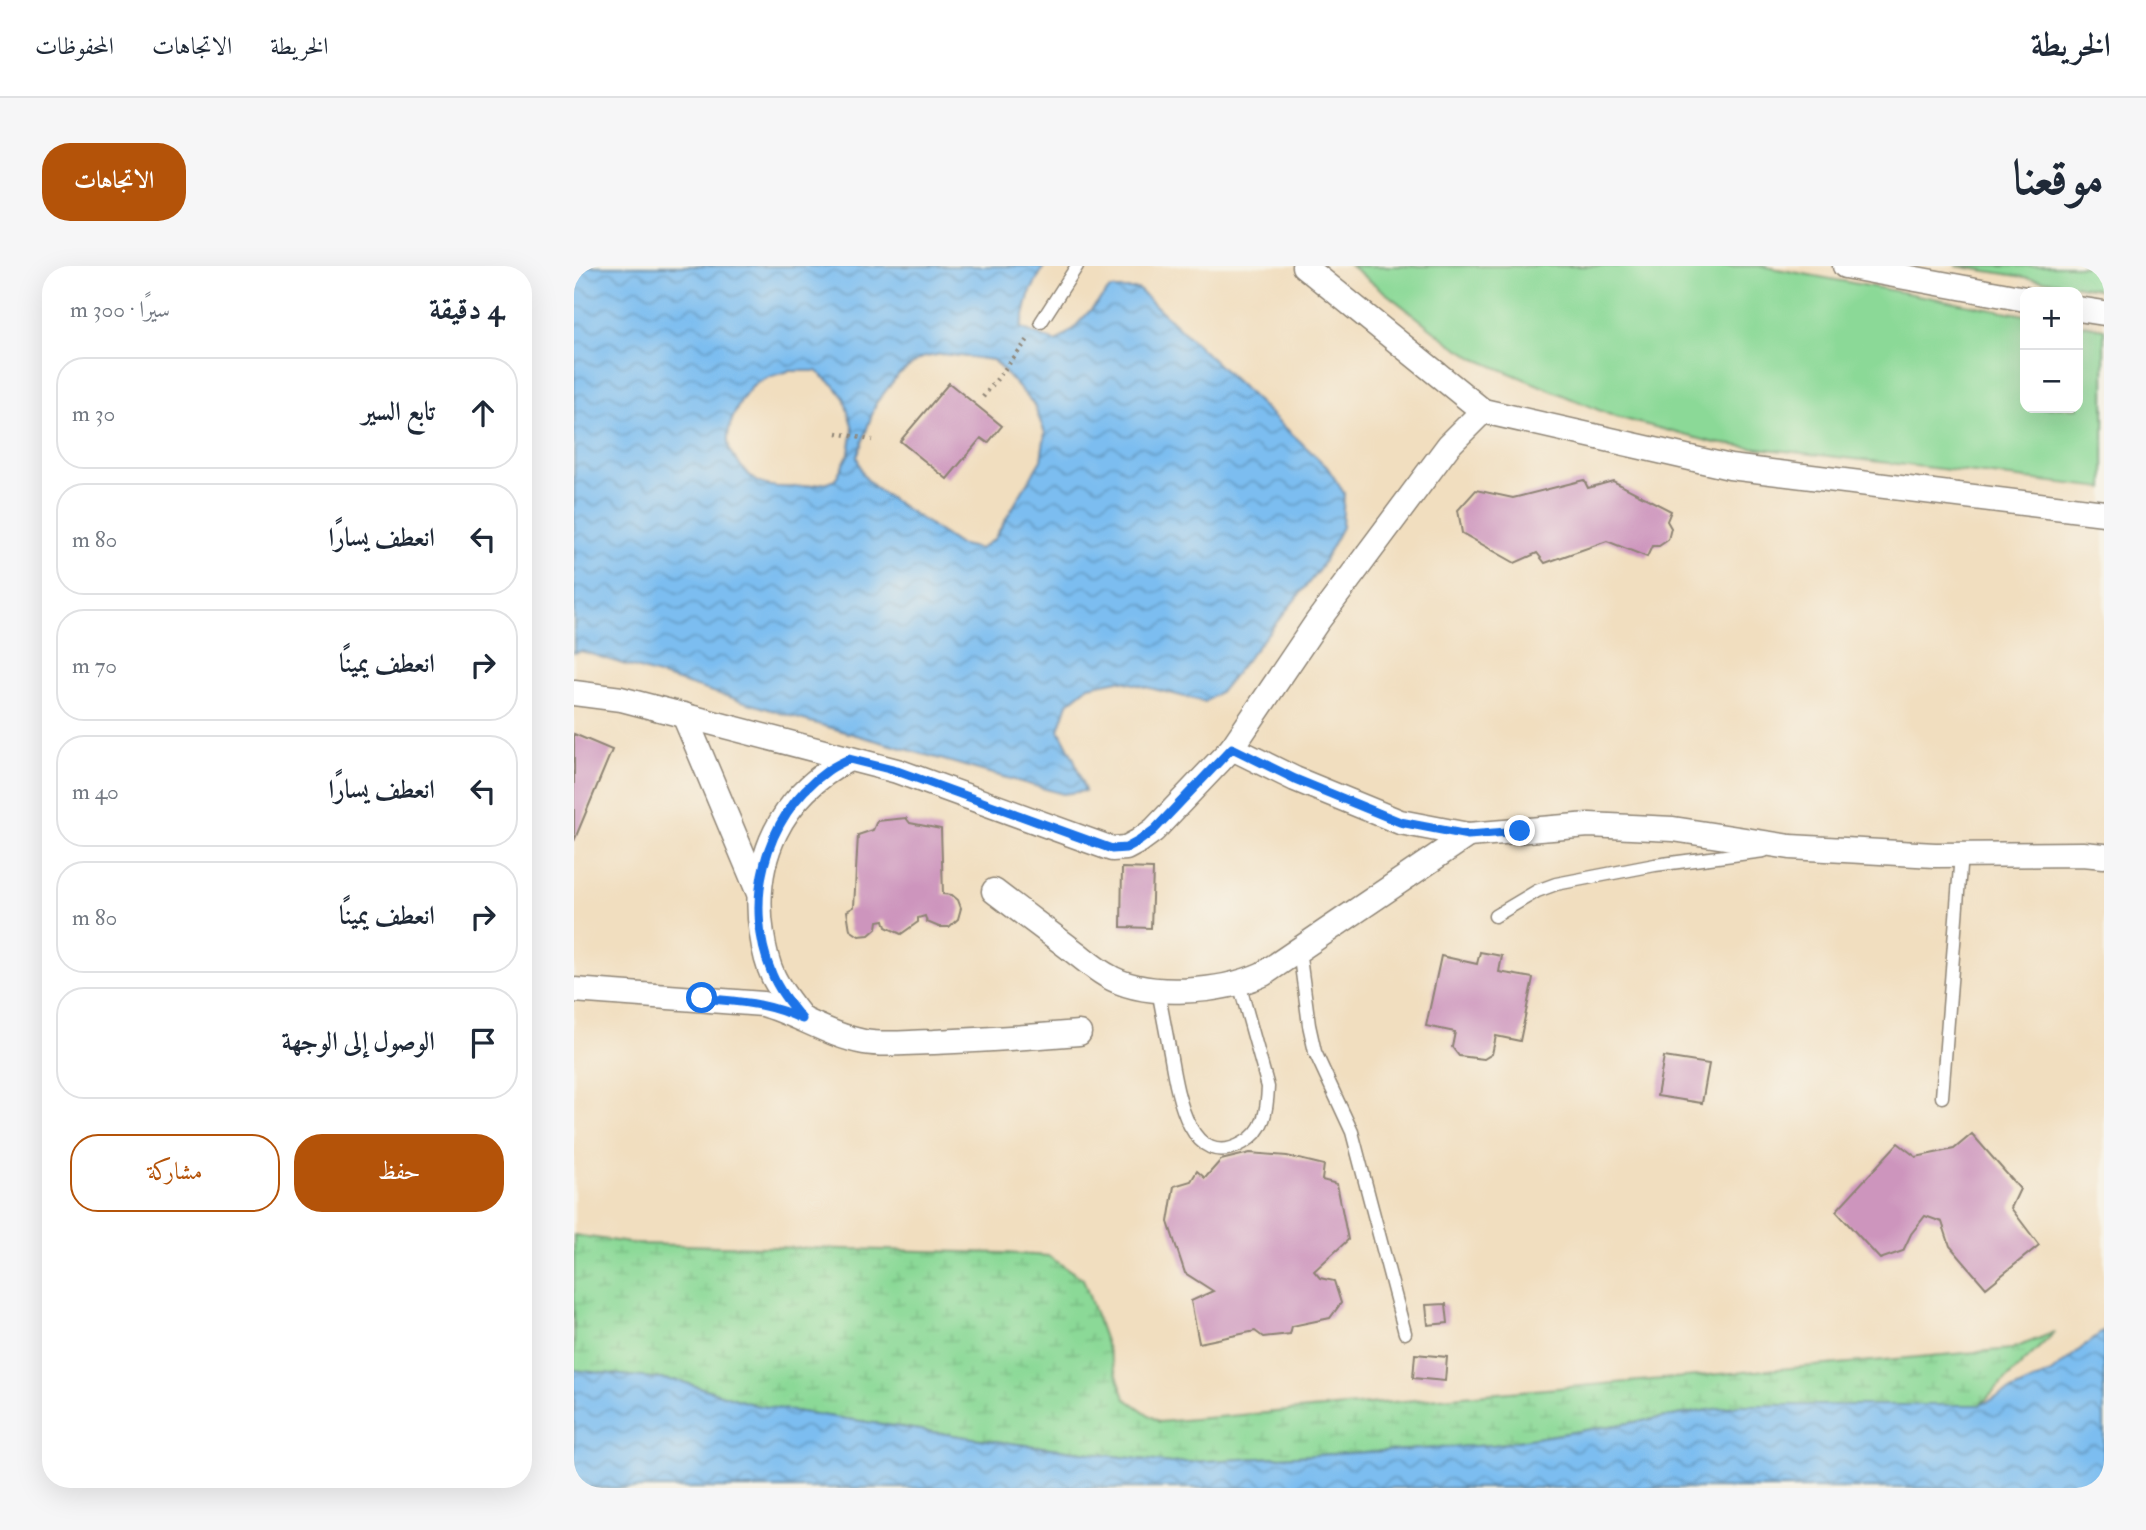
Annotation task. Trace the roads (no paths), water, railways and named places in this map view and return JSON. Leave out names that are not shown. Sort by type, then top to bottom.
[{"type":"street","points":[[1304,266],[1483,411],[1730,467],[2104,513]]},
{"type":"street","points":[[1844,266],[2020,298]]},
{"type":"street","points":[[2083,310],[2104,313]]},
{"type":"street","points":[[574,693],[621,699],[897,771],[1112,849],[1126,848],[1154,830],[1232,748],[1317,622],[1448,445],[1483,411]]},
{"type":"street","points":[[684,715],[758,891]]},
{"type":"street","points":[[1232,748],[1295,779],[1400,822],[1468,835],[1589,825],[1673,829],[1790,847],[2104,856]]},
{"type":"street","points":[[802,1019],[773,978],[765,957],[758,891],[766,853],[789,810],[806,788],[827,771],[849,759]]},
{"type":"street","points":[[994,891],[1108,977],[1135,987],[1158,990],[1239,984],[1264,974],[1468,835]]},
{"type":"street","points":[[574,990],[763,1004],[784,1010],[834,1033],[865,1042],[1024,1038],[1079,1033]]},
{"type":"lane","points":[[1041,322],[1077,266]]},
{"type":"lane","points":[[1495,916],[1537,891],[1556,884],[1655,865],[1790,847]]},
{"type":"lane","points":[[1942,1097],[1961,854]]},
{"type":"lane","points":[[1299,950],[1308,1025],[1315,1052],[1352,1132],[1405,1333]]},
{"type":"lane","points":[[1158,990],[1184,1116],[1192,1131],[1204,1144],[1228,1148],[1243,1143],[1255,1133],[1263,1123],[1268,1104],[1268,1087],[1239,984]]},
{"type":"water","points":[[574,266],[1044,266],[1029,295],[1021,328],[1056,342],[1072,330],[1110,289],[1138,289],[1327,467],[1344,493],[1342,527],[1319,570],[1222,690],[1205,702],[1118,680],[1089,686],[1068,703],[1059,730],[1074,759],[1085,791],[1063,794],[800,719],[581,651],[574,653]],"holes":[[[942,354],[993,360],[1033,403],[1045,433],[1041,460],[994,539],[979,549],[958,544],[875,488],[863,475],[857,457],[876,403],[899,374],[921,358]],[[789,371],[816,371],[834,385],[844,398],[853,429],[849,453],[835,480],[795,487],[764,484],[750,476],[731,453],[728,445],[729,428],[745,395],[758,382]]]},
{"type":"water","points":[[2104,1330],[2104,1488],[574,1488],[574,1370],[680,1381],[755,1405],[986,1440],[1171,1463],[1493,1445],[1740,1405],[1980,1405],[2051,1373]]}]
